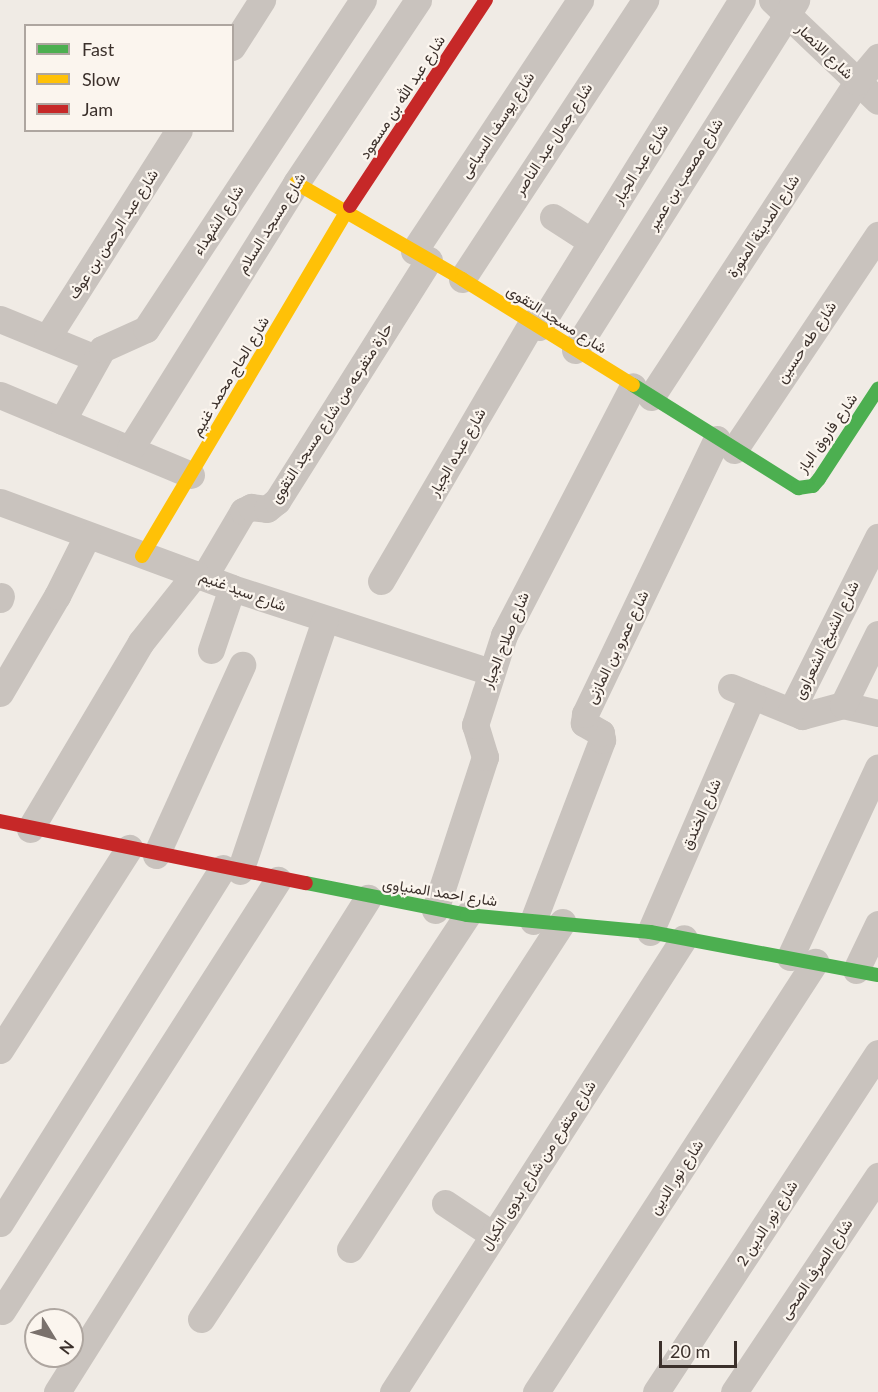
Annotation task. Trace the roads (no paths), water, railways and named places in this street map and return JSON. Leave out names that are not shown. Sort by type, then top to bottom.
[{"type":"street","points":[[234,44],[262,0]]},
{"type":"street","name":"شارع الشهداء","points":[[62,421],[95,358],[113,341],[146,329],[363,0]]},
{"type":"street","name":"شارع مسجد السلام","points":[[130,449],[296,183],[418,0]]},
{"type":"street","name":"شارع عبد الله بن مسعود","points":[[346,212],[486,0]]},
{"type":"street","name":"شارع يوسف السباعى","points":[[421,255],[580,0]]},
{"type":"street","name":"شارع جمال عبد الناصر","points":[[462,279],[645,0]]},
{"type":"street","name":"شارع عبد الجبار","points":[[535,325],[592,242],[742,0]]},
{"type":"street","name":"شارع الانصار","points":[[784,5],[857,82],[878,100]]},
{"type":"street","name":"شارع مصعب بن عمير","points":[[575,350],[784,5]]},
{"type":"street","name":"شارع المدينة المنورة","points":[[642,391],[857,82],[878,57]]},
{"type":"street","name":"شارع عبد الرحمن بن عوف","points":[[47,338],[178,132]]},
{"type":"street","name":"شارع مسجد التقوى","points":[[296,183],[462,279],[798,488]]},
{"type":"street","name":"شارع الحاج محمد غنيم","points":[[142,556],[346,212]]},
{"type":"street","points":[[553,217],[592,242]]},
{"type":"street","name":"شارع طه حسين","points":[[726,444],[878,235]]},
{"type":"street","name":"حارة متفرعه من شارع مسجد التقوى","points":[[200,576],[243,511],[251,507],[267,509],[278,501],[421,255]]},
{"type":"street","points":[[0,319],[95,358]]},
{"type":"street","name":"شارع عبده الجيار","points":[[381,581],[535,325]]},
{"type":"street","name":"شارع فاروق الباز","points":[[798,488],[813,486],[819,479],[878,388]]},
{"type":"street","name":"شارع صلاح الجيار","points":[[435,910],[485,757],[475,725],[490,672],[523,593],[642,391]]},
{"type":"street","points":[[0,395],[191,475]]},
{"type":"street","name":"شارع عمرو بن المازنى","points":[[532,921],[602,740],[600,734],[584,723],[585,714],[726,444]]},
{"type":"street","name":"شارع سيد غنيم","points":[[0,502],[232,588],[490,672]]},
{"type":"street","points":[[0,693],[87,536]]},
{"type":"street","name":"شارع الشيخ الشعراوى","points":[[790,711],[878,537]]},
{"type":"street","points":[[30,829],[136,649],[200,576]]},
{"type":"street","points":[[211,650],[232,588]]},
{"type":"street","points":[[0,1223],[232,870],[325,620]]},
{"type":"street","points":[[843,705],[878,634]]},
{"type":"street","points":[[156,855],[242,665]]},
{"type":"street","name":"شارع الخندق","points":[[650,932],[742,691],[790,711]]},
{"type":"street","points":[[790,711],[802,716],[843,705],[878,713]]},
{"type":"street","name":"شارع نور الدين","points":[[536,1392],[803,959],[878,767]]},
{"type":"street","name":"شارع احمد المنياوى","points":[[0,821],[278,880],[435,910],[650,932],[803,959],[867,973]]},
{"type":"street","points":[[0,1050],[129,848]]},
{"type":"street","points":[[2,1311],[278,880]]},
{"type":"street","points":[[57,1392],[368,898]]},
{"type":"street","points":[[201,1318],[467,915]]},
{"type":"street","points":[[350,1249],[562,922]]},
{"type":"street","points":[[867,973],[878,924]]},
{"type":"street","name":"شارع متفرع من شارع بدوى الكيال","points":[[393,1392],[684,938]]},
{"type":"street","name":"شارع نور الدين 2","points":[[656,1392],[878,1053]]},
{"type":"street","name":"شارع الصرف الصحى","points":[[734,1392],[878,1176]]},
{"type":"street","points":[[445,1203],[493,1235]]}]
